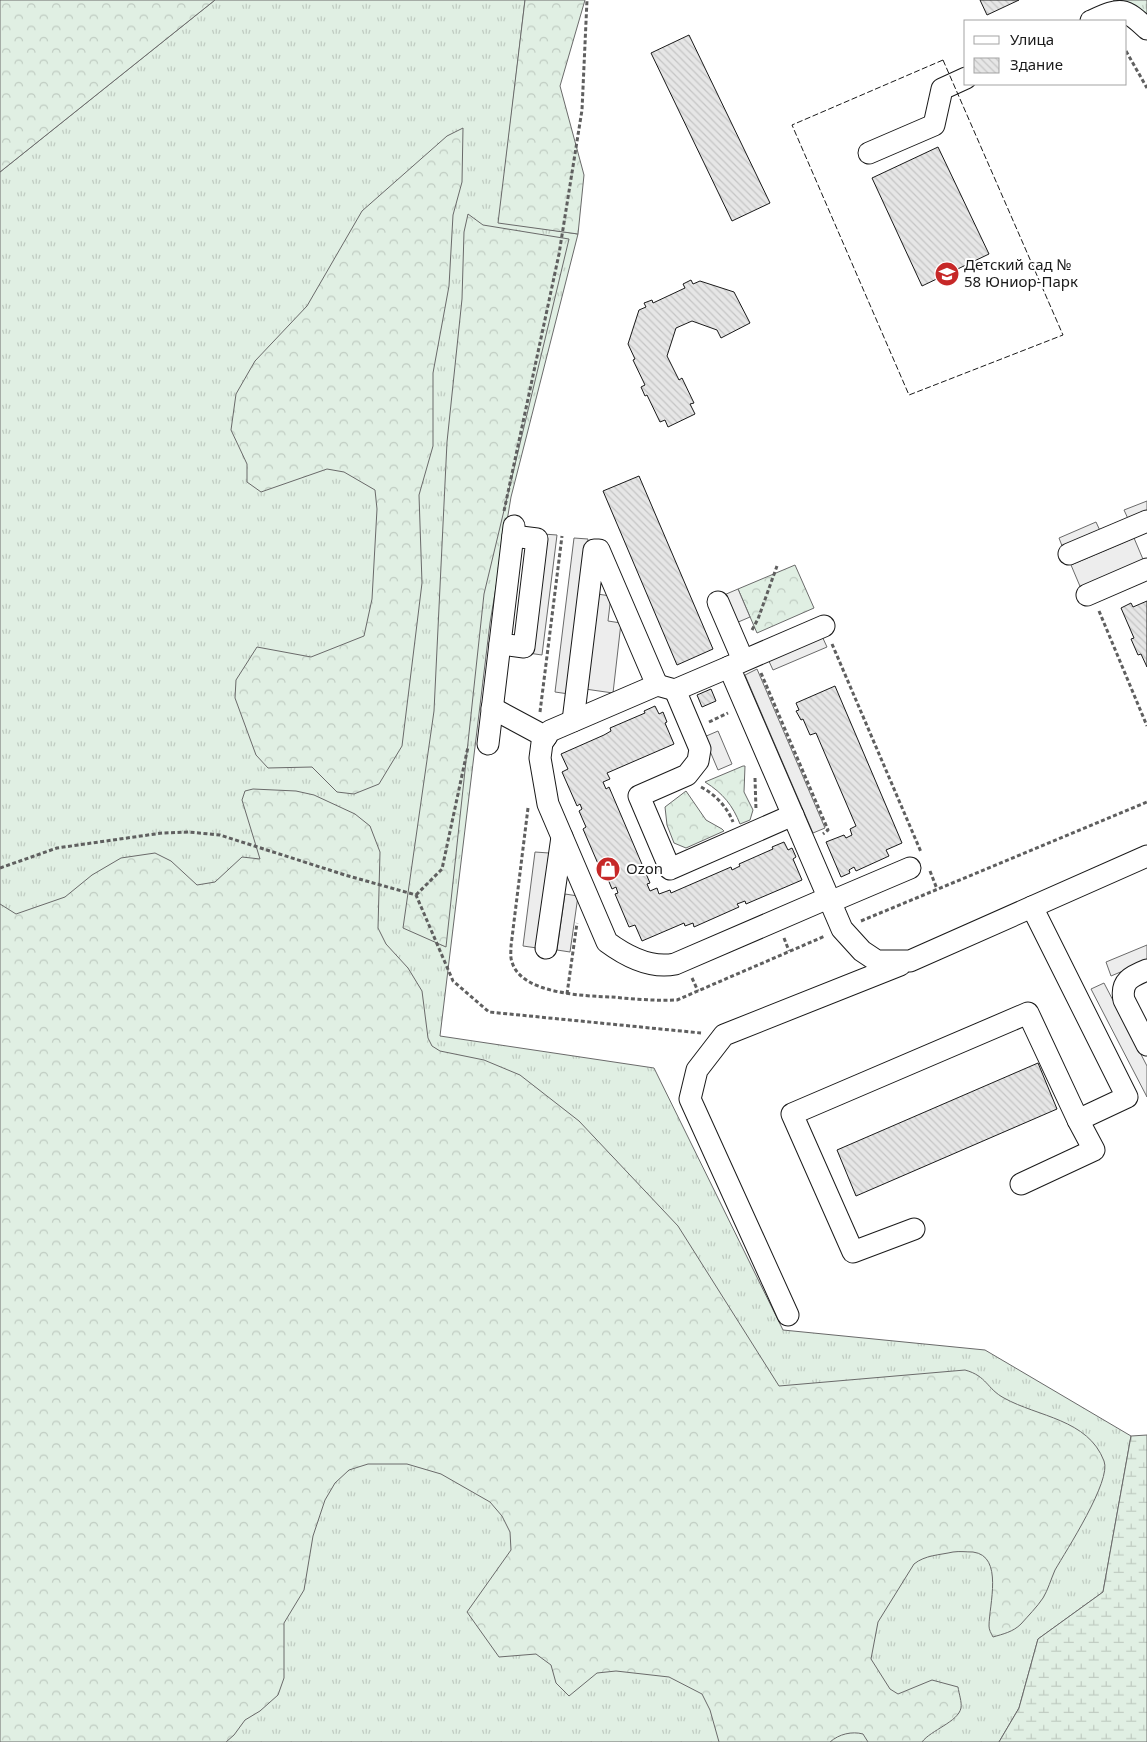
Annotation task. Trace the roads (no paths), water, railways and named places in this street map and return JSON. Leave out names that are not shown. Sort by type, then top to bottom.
[{"type":"street","points":[[1093,20],[1116,10],[1130,13],[1147,29]]},
{"type":"street","points":[[869,153],[934,125],[942,89],[964,79]]},
{"type":"street","points":[[1069,554],[1147,521]]},
{"type":"street","points":[[478,742],[492,708],[500,644],[524,647],[537,539],[510,527]]},
{"type":"street","points":[[573,721],[594,550],[599,550],[666,687],[692,729],[700,749],[698,761],[694,769],[687,775],[639,796],[670,868],[793,816]]},
{"type":"street","points":[[1093,603],[1147,569]]},
{"type":"street","points":[[718,602],[742,659],[746,706],[842,929],[862,951],[877,961],[910,961]]},
{"type":"street","points":[[824,626],[550,731],[542,743],[540,758],[548,804],[607,942],[622,953],[646,962],[664,966],[674,964],[920,862]]},
{"type":"street","points":[[492,708],[546,737]]},
{"type":"street","points":[[546,948],[562,837]]},
{"type":"street","points":[[788,1315],[690,1099],[697,1070],[724,1035],[910,961],[1147,856]]},
{"type":"street","points":[[1032,907],[1127,1097],[1078,1120]]},
{"type":"street","points":[[1147,970],[1128,979],[1125,983],[1123,994],[1124,1000],[1147,1045]]},
{"type":"street","points":[[914,1229],[854,1252],[792,1114],[1028,1013],[1094,1150],[1021,1184]]},
{"type":"place","name":"Детский сад № 58 Юниор-Парк","points":[[947,274]]},
{"type":"place","name":"Ozon","points":[[608,869]]}]
